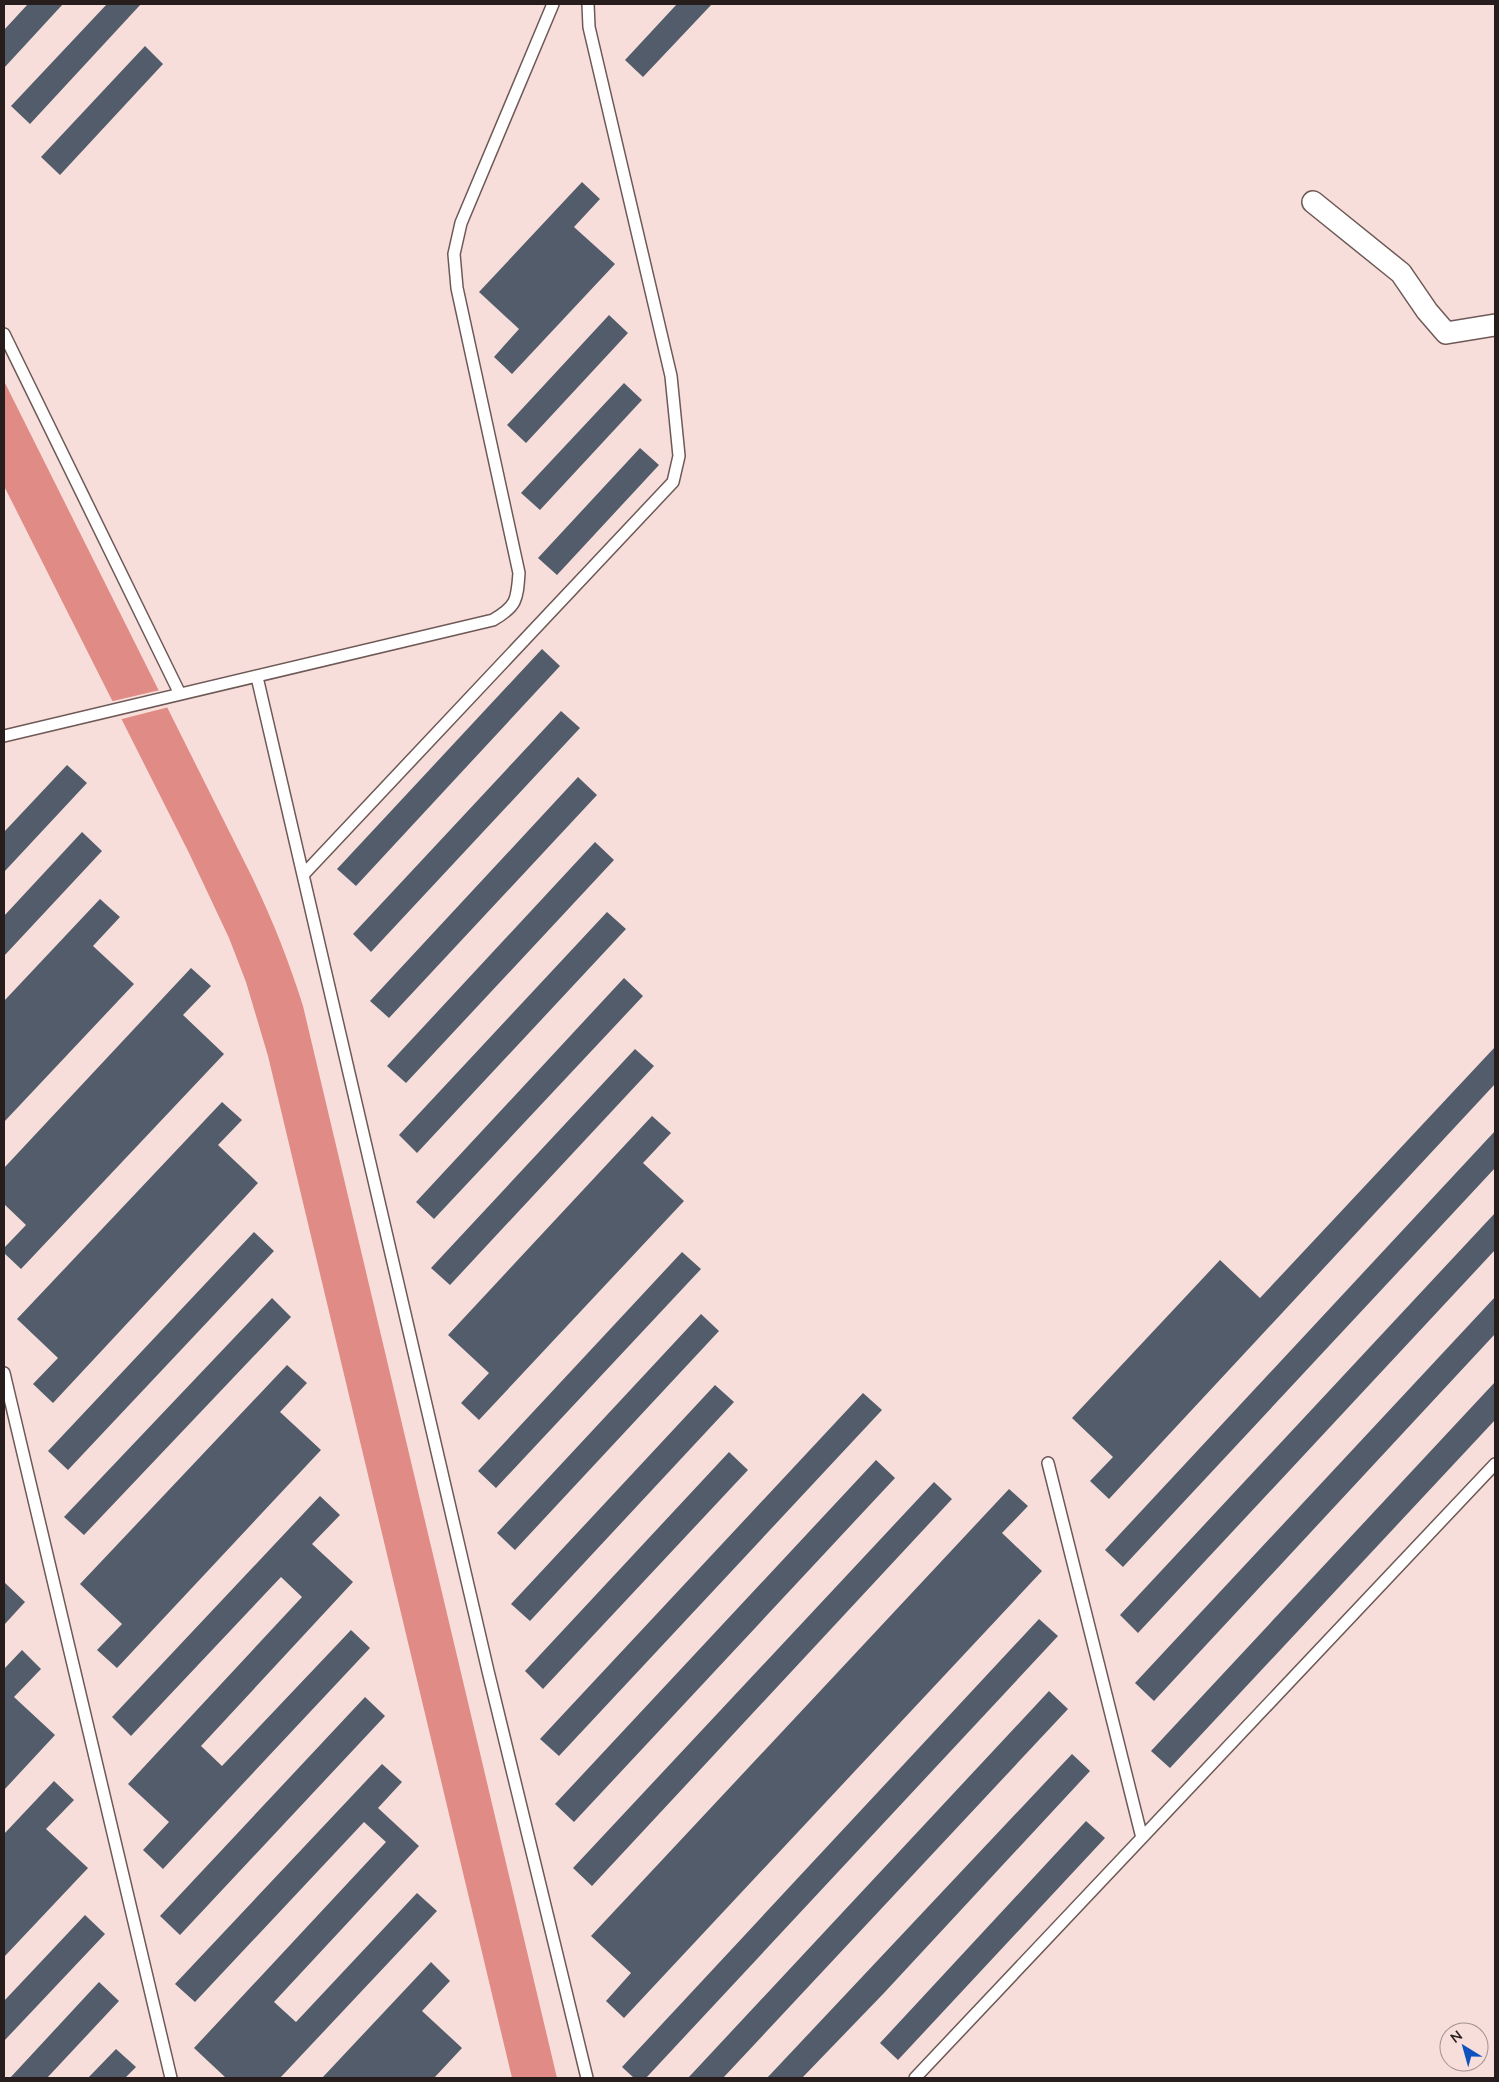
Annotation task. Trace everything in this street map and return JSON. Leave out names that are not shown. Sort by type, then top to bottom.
[{"type":"street","points":[[1313,202],[1401,272],[1427,311],[1446,333],[1495,325]]},
{"type":"lane","points":[[4,736],[493,620],[509,610],[517,595],[519,573],[457,288],[454,254],[461,224],[553,4]]},
{"type":"lane","points":[[302,875],[673,482],[679,456],[671,376],[589,27],[588,4]]},
{"type":"lane","points":[[4,334],[180,694]]},
{"type":"lane","points":[[256,677],[488,1671],[587,2078]]},
{"type":"lane","points":[[4,1373],[172,2078]]},
{"type":"lane","points":[[1048,1463],[1142,1838]]},
{"type":"lane","points":[[915,2078],[1495,1464]]},
{"type":"shaded area","points":[[4,381],[252,877],[280,940],[298,989],[557,2078],[512,2078],[268,1056],[246,982],[229,938],[189,853],[4,486]]},
{"type":"pier","points":[[160,690],[169,707],[118,720],[109,702]]},
{"type":"building","points":[[28,4],[63,4],[4,68],[4,30]]},
{"type":"building","points":[[107,4],[141,4],[30,124],[11,106]]},
{"type":"building","points":[[677,4],[712,4],[643,77],[625,60]]},
{"type":"building","points":[[145,46],[163,64],[60,175],[41,157]]},
{"type":"building","points":[[582,182],[600,199],[574,227],[615,264],[512,374],[494,357],[519,329],[479,292]]},
{"type":"building","points":[[609,315],[628,333],[526,443],[507,425]]},
{"type":"building","points":[[624,383],[642,400],[540,510],[521,493]]},
{"type":"building","points":[[640,448],[659,465],[557,575],[538,558]]},
{"type":"building","points":[[542,649],[560,666],[356,886],[337,869]]},
{"type":"building","points":[[561,711],[580,728],[371,952],[353,934]]},
{"type":"building","points":[[67,765],[87,783],[4,872],[4,832]]},
{"type":"building","points":[[578,777],[597,795],[389,1018],[370,1001]]},
{"type":"building","points":[[82,832],[102,851],[4,956],[4,916]]},
{"type":"building","points":[[595,842],[614,860],[406,1083],[387,1066]]},
{"type":"building","points":[[100,899],[120,917],[93,946],[134,984],[4,1122],[4,1001]]},
{"type":"building","points":[[607,912],[626,929],[417,1153],[399,1135]]},
{"type":"building","points":[[191,968],[211,986],[183,1015],[224,1054],[21,1269],[4,1253],[4,1248],[26,1225],[4,1204],[4,1168]]},
{"type":"building","points":[[624,978],[643,996],[434,1219],[416,1202]]},
{"type":"building","points":[[1495,1047],[1495,1084],[1109,1499],[1090,1481],[1113,1457],[1072,1418],[1220,1260],[1260,1298]]},
{"type":"building","points":[[635,1049],[654,1066],[450,1285],[431,1268]]},
{"type":"building","points":[[222,1102],[242,1120],[218,1145],[258,1183],[53,1403],[33,1384],[58,1358],[17,1319]]},
{"type":"building","points":[[652,1116],[671,1133],[643,1163],[684,1201],[479,1420],[461,1403],[489,1373],[448,1335]]},
{"type":"building","points":[[1495,1131],[1495,1168],[1123,1567],[1105,1550]]},
{"type":"building","points":[[1495,1213],[1495,1250],[1138,1633],[1120,1615]]},
{"type":"building","points":[[254,1232],[274,1251],[68,1470],[48,1451]]},
{"type":"building","points":[[682,1252],[701,1269],[496,1488],[478,1471]]},
{"type":"building","points":[[1495,1297],[1495,1334],[1154,1701],[1135,1683]]},
{"type":"building","points":[[272,1298],[291,1317],[84,1535],[64,1517]]},
{"type":"building","points":[[701,1314],[719,1331],[515,1550],[497,1533]]},
{"type":"building","points":[[287,1365],[307,1383],[280,1412],[321,1450],[117,1668],[97,1650],[122,1624],[80,1584]]},
{"type":"building","points":[[1495,1382],[1495,1420],[1170,1768],[1151,1751]]},
{"type":"building","points":[[715,1385],[734,1402],[530,1621],[511,1604]]},
{"type":"building","points":[[863,1393],[882,1410],[559,1756],[540,1739]]},
{"type":"building","points":[[729,1452],[748,1470],[543,1689],[525,1671]]},
{"type":"building","points":[[876,1460],[895,1478],[574,1822],[555,1804]]},
{"type":"building","points":[[934,1482],[952,1499],[592,1886],[573,1868]]},
{"type":"building","points":[[1009,1489],[1028,1506],[1002,1533],[1042,1571],[624,2018],[606,2001],[631,1973],[591,1936]]},
{"type":"building","points":[[320,1496],[340,1515],[312,1544],[353,1582],[201,1746],[222,1766],[351,1630],[370,1648],[163,1869],[143,1850],[169,1822],[128,1784],[302,1597],[281,1577],[131,1736],[112,1717]]},
{"type":"building","points":[[4,1582],[25,1602],[4,1625]]},
{"type":"building","points":[[1039,1619],[1058,1636],[646,2078],[634,2078],[622,2067]]},
{"type":"building","points":[[22,1650],[41,1669],[14,1697],[55,1735],[4,1790],[4,1669]]},
{"type":"building","points":[[1049,1691],[1068,1709],[723,2078],[688,2078]]},
{"type":"building","points":[[365,1697],[385,1716],[180,1935],[160,1916]]},
{"type":"building","points":[[1072,1754],[1090,1771],[884,1993],[802,2078],[767,2078]]},
{"type":"building","points":[[382,1764],[402,1782],[378,1808],[419,1846],[274,2002],[296,2022],[417,1893],[437,1911],[280,2078],[226,2078],[194,2048],[386,1842],[364,1822],[195,2002],[175,1984]]},
{"type":"building","points":[[54,1781],[74,1800],[46,1829],[88,1868],[4,1957],[4,1834]]},
{"type":"building","points":[[1086,1821],[1105,1838],[898,2060],[880,2043]]},
{"type":"building","points":[[85,1915],[105,1934],[4,2041],[4,2001]]},
{"type":"building","points":[[431,1962],[450,1981],[422,2011],[462,2048],[434,2078],[322,2078]]},
{"type":"building","points":[[99,1982],[119,2001],[47,2078],[10,2078]]},
{"type":"building","points":[[116,2049],[136,2067],[125,2078],[88,2078]]}]
